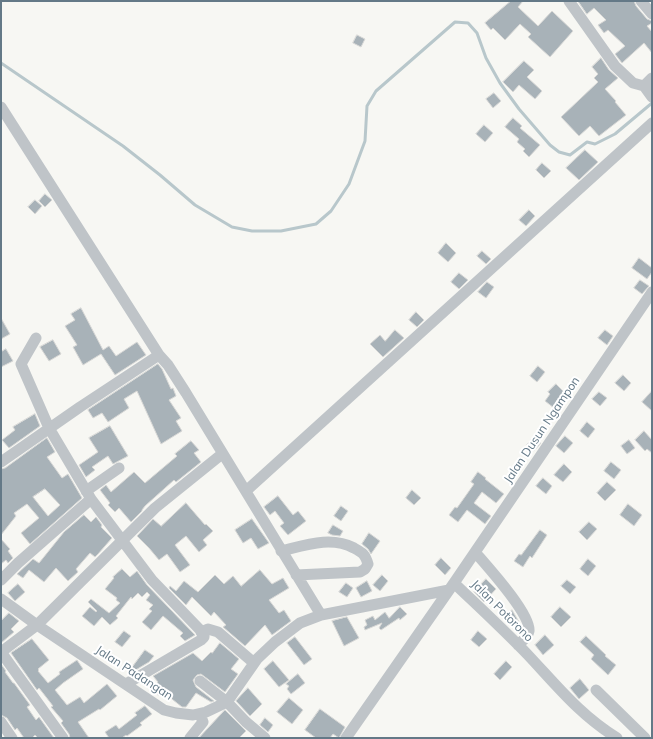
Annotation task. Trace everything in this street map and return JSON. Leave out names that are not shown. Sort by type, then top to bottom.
[{"type":"street","points":[[569,1],[615,66],[633,83],[648,82],[652,97]]},
{"type":"street","points":[[641,1],[652,14]]},
{"type":"street","points":[[1,107],[159,355],[168,365],[321,615]]},
{"type":"street","points":[[246,491],[652,123]]},
{"type":"street","name":"Jalan Dusun Ngampon","points":[[452,586],[652,292]]},
{"type":"street","points":[[36,338],[20,364],[49,428],[88,495],[152,580],[204,634],[204,638],[201,640],[126,684]]},
{"type":"street","points":[[2,460],[159,355]]},
{"type":"street","points":[[64,738],[1,652],[37,625],[155,508],[222,454]]},
{"type":"street","points":[[1,580],[88,495],[119,468]]},
{"type":"street","points":[[281,551],[335,541],[350,546],[366,555],[368,564],[365,570],[360,572],[296,575]]},
{"type":"street","points":[[475,552],[503,584],[520,608],[529,625],[529,632],[518,645]]},
{"type":"street","points":[[346,738],[452,586]]},
{"type":"street","name":"Jalan Padangan","points":[[1,599],[37,625],[164,710],[193,715],[206,712],[227,702],[254,663],[275,642],[300,623],[321,615],[452,586]]},
{"type":"street","name":"Jalan Potorono","points":[[452,586],[518,645],[578,709],[597,725],[617,738]]},
{"type":"street","points":[[201,632],[208,629],[218,632],[254,663]]},
{"type":"street","points":[[200,681],[227,702],[246,722],[265,738]]},
{"type":"street","points":[[596,690],[645,738]]},
{"type":"street","points":[[190,738],[203,722],[200,714]]},
{"type":"street","points":[[1,722],[12,738]]},
{"type":"building","points":[[511,1],[523,1],[518,7],[538,26],[552,11],[573,31],[550,57],[528,37],[531,34],[520,24],[505,40],[493,28],[491,30],[485,23]]},
{"type":"building","points":[[578,1],[634,1],[636,6],[647,19],[652,21],[652,23],[647,26],[652,32],[652,53],[644,43],[622,63],[615,54],[625,46],[608,30],[604,33],[598,25],[606,20],[594,8],[587,14]]},
{"type":"building","points":[[357,35],[365,39],[361,47],[353,43]]},
{"type":"building","points":[[601,58],[609,70],[618,78],[605,89],[626,115],[599,136],[590,126],[579,136],[561,117],[598,82],[594,78],[598,74],[592,67]]},
{"type":"building","points":[[524,61],[534,70],[527,77],[542,91],[535,99],[519,85],[513,92],[503,82]]},
{"type":"building","points":[[494,93],[501,101],[493,108],[486,99]]},
{"type":"building","points":[[513,118],[522,126],[520,128],[540,145],[529,157],[523,151],[525,149],[517,142],[519,139],[505,127]]},
{"type":"building","points":[[484,125],[493,133],[485,142],[476,134]]},
{"type":"building","points":[[585,150],[598,162],[579,180],[566,168]]},
{"type":"building","points":[[542,163],[551,171],[544,178],[536,170]]},
{"type":"building","points":[[45,194],[52,200],[45,207],[39,201]]},
{"type":"building","points":[[35,200],[42,206],[35,214],[28,207]]},
{"type":"building","points":[[529,210],[535,216],[526,226],[519,220]]},
{"type":"building","points":[[446,243],[456,253],[448,262],[438,253]]},
{"type":"building","points":[[482,251],[491,259],[486,264],[477,256]]},
{"type":"building","points":[[639,258],[652,268],[652,272],[647,279],[632,268]]},
{"type":"building","points":[[459,273],[468,280],[459,289],[451,282]]},
{"type":"building","points":[[640,280],[649,286],[642,294],[634,288]]},
{"type":"building","points":[[487,282],[494,287],[486,298],[478,292]]},
{"type":"building","points":[[81,308],[103,350],[109,346],[116,356],[137,342],[146,355],[115,375],[101,354],[83,365],[73,347],[77,345],[65,326],[75,320],[71,314]]},
{"type":"building","points":[[416,312],[424,320],[417,327],[409,320]]},
{"type":"building","points":[[1,318],[10,334],[1,339]]},
{"type":"building","points":[[395,330],[404,338],[383,357],[370,344],[380,335],[385,341]]},
{"type":"building","points":[[605,330],[613,336],[607,345],[598,338]]},
{"type":"building","points":[[53,340],[61,354],[49,361],[40,347]]},
{"type":"building","points":[[6,349],[13,361],[1,367],[1,352]]},
{"type":"building","points":[[158,364],[162,369],[171,389],[173,388],[176,396],[169,400],[181,418],[176,421],[182,431],[161,444],[137,391],[124,399],[129,408],[108,422],[102,413],[93,418],[88,410]]},
{"type":"building","points":[[538,366],[545,372],[537,382],[530,376]]},
{"type":"building","points":[[623,375],[631,383],[624,391],[615,383]]},
{"type":"building","points":[[556,384],[567,395],[554,408],[545,401],[550,394],[548,392]]},
{"type":"building","points":[[652,391],[652,411],[642,402]]},
{"type":"building","points":[[599,392],[607,398],[600,406],[592,399]]},
{"type":"building","points":[[35,414],[40,426],[9,448],[2,440],[15,430],[13,427]]},
{"type":"building","points":[[587,422],[595,429],[588,438],[580,431]]},
{"type":"building","points":[[110,426],[128,456],[113,464],[108,456],[92,467],[95,470],[86,477],[79,465],[98,452],[89,438]]},
{"type":"building","points":[[644,431],[652,440],[652,453],[647,449],[645,451],[635,440]]},
{"type":"building","points":[[565,436],[573,443],[564,453],[556,446]]},
{"type":"building","points":[[534,437],[541,443],[534,451],[527,445]]},
{"type":"building","points":[[47,438],[55,452],[47,457],[62,478],[68,474],[82,498],[30,544],[21,533],[39,518],[27,504],[14,513],[16,516],[1,535],[1,469],[5,468]],"holes":[[[45,489],[60,505],[48,516],[33,497]]]},
{"type":"building","points":[[629,440],[635,448],[627,454],[621,446]]},
{"type":"building","points":[[191,441],[199,450],[194,453],[201,462],[176,482],[174,480],[145,506],[131,522],[119,508],[115,512],[108,505],[110,503],[100,490],[106,485],[111,492],[134,472],[145,483],[177,456],[175,454]]},
{"type":"building","points":[[611,462],[621,470],[614,479],[604,471]]},
{"type":"building","points":[[564,464],[572,472],[563,482],[554,475]]},
{"type":"building","points":[[478,472],[504,494],[496,503],[482,492],[474,503],[491,516],[485,524],[467,510],[458,522],[449,515],[455,507],[457,508],[474,484],[471,482]]},
{"type":"building","points":[[543,478],[552,486],[546,494],[536,486]]},
{"type":"building","points":[[607,482],[616,490],[605,501],[597,493]]},
{"type":"building","points":[[412,490],[421,498],[414,505],[406,498]]},
{"type":"building","points":[[278,496],[293,515],[298,511],[306,521],[288,535],[280,526],[284,523],[275,511],[270,515],[264,507]]},
{"type":"building","points":[[186,503],[205,525],[206,524],[213,531],[203,540],[207,545],[199,552],[186,536],[175,545],[190,565],[180,572],[167,554],[159,560],[137,536],[153,519],[161,526]]},
{"type":"building","points":[[628,504],[642,515],[634,526],[620,515]]},
{"type":"building","points":[[341,506],[348,511],[341,521],[334,516]]},
{"type":"building","points":[[84,515],[91,522],[96,517],[102,525],[101,527],[112,538],[95,557],[90,553],[76,569],[78,572],[68,581],[56,568],[44,582],[29,570],[23,578],[17,574],[33,559],[39,563],[64,532]]},
{"type":"building","points":[[252,519],[269,543],[258,549],[251,538],[243,543],[235,530]]},
{"type":"building","points":[[589,522],[597,529],[587,540],[579,532]]},
{"type":"building","points":[[333,525],[343,531],[340,536],[328,533]]},
{"type":"building","points":[[540,530],[547,535],[532,558],[530,556],[523,567],[514,561],[519,554],[521,555]]},
{"type":"building","points":[[369,533],[380,541],[371,554],[362,544]]},
{"type":"building","points":[[1,539],[10,549],[8,551],[13,558],[8,563],[6,560],[1,564]]},
{"type":"building","points":[[441,558],[451,568],[445,575],[435,565]]},
{"type":"building","points":[[588,559],[596,566],[588,576],[580,569]]},
{"type":"building","points":[[122,569],[130,577],[137,571],[147,585],[195,635],[185,641],[180,636],[183,633],[163,616],[151,630],[142,622],[152,611],[149,609],[153,605],[146,600],[150,595],[147,592],[142,597],[138,593],[132,599],[131,597],[116,616],[118,618],[110,625],[102,617],[94,626],[82,616],[90,607],[96,612],[97,611],[88,602],[91,599],[109,613],[120,603],[116,600],[117,598],[105,589],[114,578],[113,577]]},
{"type":"building","points":[[260,570],[272,584],[283,578],[289,588],[269,600],[279,613],[284,610],[291,621],[272,635],[265,625],[245,646],[223,627],[226,625],[214,612],[211,616],[192,597],[186,605],[169,588],[170,586],[176,591],[184,581],[198,592],[215,575],[224,584],[233,576],[241,586]]},
{"type":"building","points":[[382,575],[388,581],[380,591],[373,585]]},
{"type":"building","points":[[486,579],[496,589],[484,602],[474,592]]},
{"type":"building","points":[[567,580],[576,587],[570,594],[561,586]]},
{"type":"building","points":[[367,581],[372,591],[361,597],[356,588]]},
{"type":"building","points":[[346,583],[353,588],[347,597],[339,592]]},
{"type":"building","points":[[18,584],[25,592],[15,601],[8,593]]},
{"type":"building","points":[[400,607],[407,614],[400,620],[399,618],[381,630],[379,628],[382,623],[365,630],[364,627],[367,625],[365,620],[373,616],[375,620],[385,612],[389,618]]},
{"type":"building","points":[[560,607],[571,617],[561,627],[551,617]]},
{"type":"building","points":[[512,610],[519,622],[516,625],[507,616]]},
{"type":"building","points":[[9,613],[19,621],[11,629],[14,632],[1,643],[1,621]]},
{"type":"building","points":[[347,617],[359,638],[344,646],[332,621]]},
{"type":"building","points":[[124,631],[131,636],[122,647],[115,642]]},
{"type":"building","points":[[478,631],[487,639],[479,647],[471,640]]},
{"type":"building","points":[[545,635],[554,645],[543,655],[535,645]]},
{"type":"building","points":[[586,636],[616,665],[608,675],[591,659],[594,655],[580,642]]},
{"type":"building","points":[[295,637],[312,659],[304,665],[287,643]]},
{"type":"building","points":[[32,639],[49,660],[38,669],[48,683],[60,674],[59,672],[77,660],[83,669],[55,690],[67,705],[80,697],[84,703],[107,684],[117,696],[100,710],[99,709],[78,722],[89,738],[70,738],[69,734],[61,723],[63,721],[51,707],[53,706],[39,688],[37,690],[11,653]]},
{"type":"building","points":[[220,643],[239,659],[231,669],[238,674],[225,692],[201,674],[197,675],[193,680],[196,687],[214,701],[211,702],[196,693],[186,707],[182,707],[163,692],[159,696],[151,689],[158,682],[153,676],[193,653],[202,661],[211,652],[212,653]]},
{"type":"building","points":[[145,650],[154,656],[149,662],[134,671],[131,669]]},
{"type":"building","points":[[273,661],[289,680],[279,687],[264,669]]},
{"type":"building","points":[[506,661],[512,667],[500,680],[494,674]]},
{"type":"building","points":[[1,664],[6,671],[5,672],[30,705],[27,707],[36,720],[39,717],[54,738],[38,738],[35,735],[32,738],[24,738],[17,728],[15,730],[7,718],[1,715]]},
{"type":"building","points":[[298,674],[305,683],[291,694],[287,689],[289,686],[286,684]]},
{"type":"building","points":[[580,679],[589,690],[579,699],[570,688]]},
{"type":"building","points":[[248,688],[262,704],[250,716],[236,701]]},
{"type":"building","points":[[289,698],[303,710],[292,724],[277,712]]},
{"type":"building","points":[[145,706],[152,714],[140,723],[142,725],[122,738],[109,738],[105,732],[116,725],[119,729],[137,715],[135,713]]},
{"type":"building","points":[[320,709],[345,727],[339,738],[333,734],[330,738],[316,738],[305,730]]},
{"type":"building","points":[[225,710],[246,731],[239,738],[199,738]]},
{"type":"building","points":[[265,718],[273,725],[268,732],[260,725]]},
{"type":"waterway","points":[[1,63],[123,146],[195,205],[232,227],[252,231],[281,231],[316,224],[331,211],[349,184],[365,141],[367,106],[376,91],[455,22],[468,23],[477,33],[486,58],[500,83],[519,109],[550,145],[559,152],[570,155],[587,142],[595,144],[615,134],[652,103]]}]
